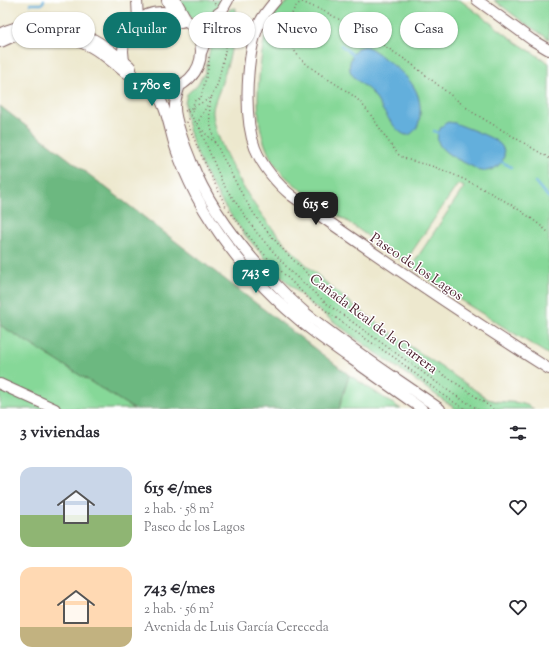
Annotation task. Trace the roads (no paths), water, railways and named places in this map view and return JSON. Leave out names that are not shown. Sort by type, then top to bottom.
[{"type":"highway","points":[[171,0],[185,20]]},
{"type":"highway","points":[[0,38],[14,32],[33,28],[53,30],[72,35],[93,44],[127,69]]},
{"type":"street","points":[[137,0],[138,12]]},
{"type":"street","name":"Paseo de los Lagos","points":[[276,0],[264,14],[256,33],[249,66],[248,90],[249,116],[253,143],[256,151],[271,175],[283,189],[292,196],[377,256],[463,315],[549,369]]},
{"type":"street","points":[[477,0],[532,40],[549,50]]},
{"type":"street","points":[[181,18],[197,23],[205,21],[214,17],[224,6]]},
{"type":"street","points":[[123,48],[127,69],[134,78],[142,84],[152,88],[161,90],[171,89],[180,85],[192,76],[196,70],[205,55],[208,35],[224,6]]},
{"type":"street","points":[[185,20],[197,34],[201,48],[205,55]]},
{"type":"street","points":[[180,85],[175,107],[176,115],[187,151],[197,176],[230,231],[249,255],[280,289],[306,314],[440,409]]},
{"type":"street","points":[[152,88],[162,102],[177,154],[188,181],[214,226],[241,261],[272,296],[299,321],[422,409]]},
{"type":"street","points":[[0,384],[55,409]]},
{"type":"water","points":[[357,48],[371,49],[401,72],[413,85],[417,93],[420,111],[418,126],[412,133],[408,135],[399,131],[372,94],[356,80],[350,70],[350,63],[353,53]]},
{"type":"water","points":[[448,122],[455,123],[485,135],[500,144],[504,154],[501,163],[497,167],[487,171],[480,171],[443,150],[438,139],[438,133],[443,125]]},
{"type":"waterway","points":[[30,4],[42,4],[44,0]]},
{"type":"waterway","points":[[345,48],[354,56]]},
{"type":"waterway","points":[[434,131],[441,134]]},
{"type":"waterway","points":[[500,161],[511,167]]},
{"type":"waterway","points":[[535,182],[549,198]]}]
